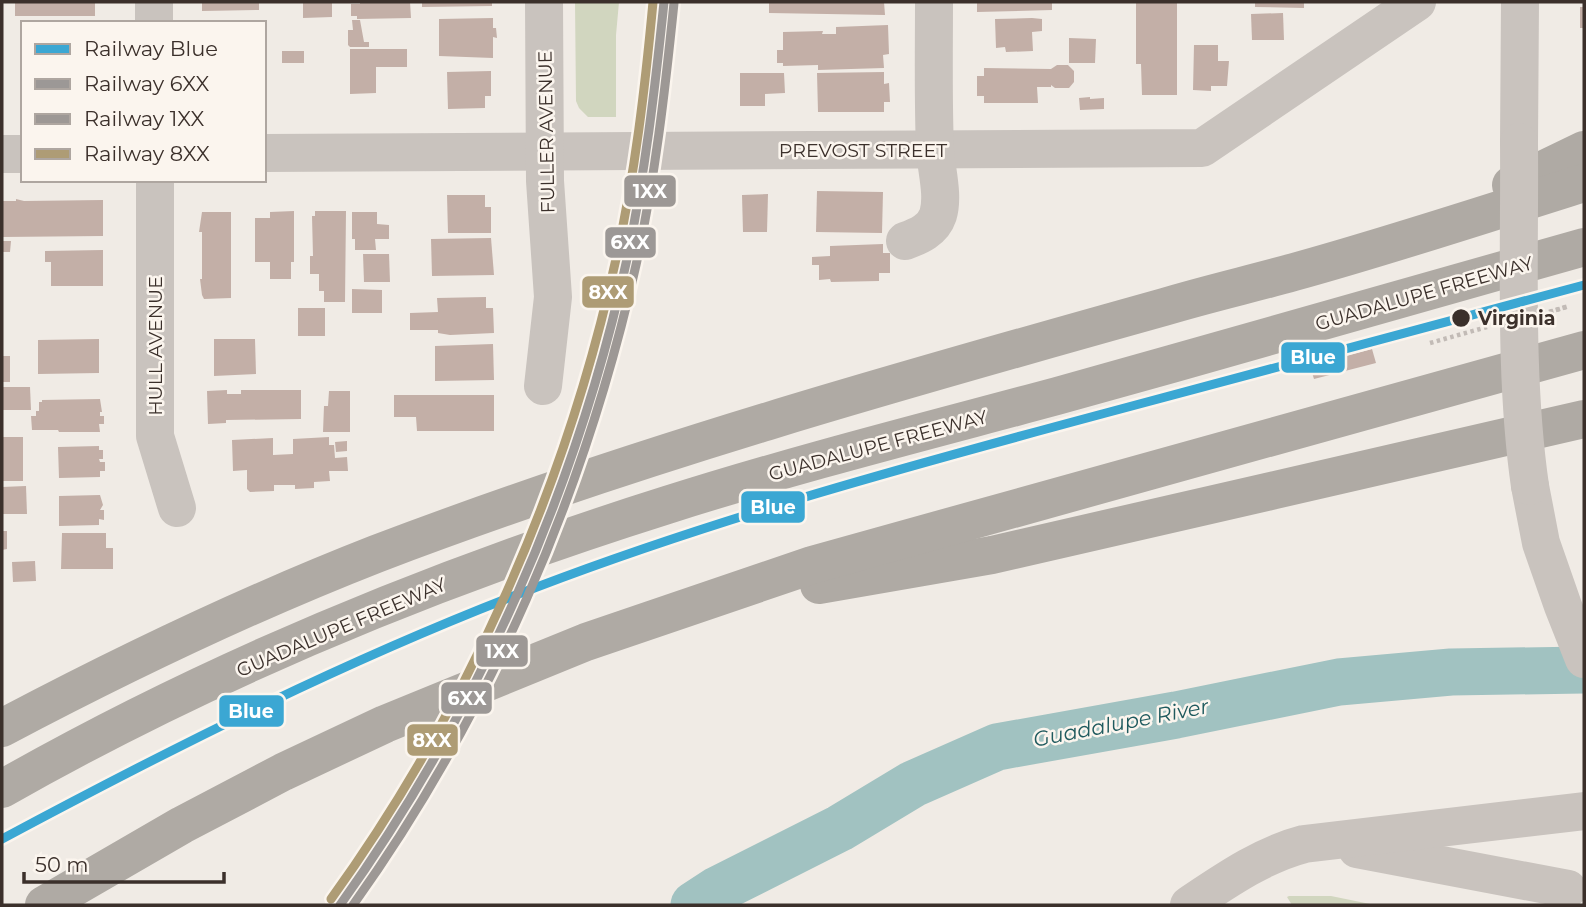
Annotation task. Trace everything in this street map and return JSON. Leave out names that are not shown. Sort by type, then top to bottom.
[{"type":"highway","points":[[1466,206],[1584,150]]},
{"type":"highway","points":[[1169,305],[1466,206],[1584,163]]},
{"type":"highway","points":[[2,728],[166,645],[263,602],[373,556],[486,514],[795,413],[1364,252],[1584,183]]},
{"type":"highway","name":"GUADALUPE FREEWAY","points":[[2,789],[134,720],[236,671],[380,609],[556,542],[670,504],[783,471],[1242,345],[1584,247]]},
{"type":"highway","points":[[44,905],[182,825],[283,772],[481,683],[586,642],[812,565],[1584,350]]},
{"type":"highway","points":[[692,604],[992,555],[1584,419]]},
{"type":"street","points":[[154,2],[154,21]]},
{"type":"street","name":"FULLER AVENUE","points":[[543,386],[553,297],[545,181],[544,2]]},
{"type":"street","points":[[905,241],[921,236],[931,226],[938,215],[940,200],[935,149],[934,2]]},
{"type":"street","name":"PREVOST STREET","points":[[266,153],[1202,148],[1417,2]]},
{"type":"street","points":[[1520,2],[1523,443],[1541,543],[1584,659]]},
{"type":"street","points":[[2,154],[21,154]]},
{"type":"street","name":"HULL AVENUE","points":[[155,182],[155,436],[177,508]]},
{"type":"street","points":[[1189,905],[1280,851],[1327,842],[1584,811]]},
{"type":"street","points":[[1327,842],[1567,889]]},
{"type":"path","points":[[1548,313],[1569,306]]},
{"type":"path","points":[[1430,343],[1488,327]]},
{"type":"green space","points":[[575,2],[619,2],[616,35],[616,117],[588,117],[576,101]]},
{"type":"green space","points":[[1331,896],[1375,905],[1292,905],[1287,897]]},
{"type":"building","points":[[15,2],[95,2],[95,16],[15,16]]},
{"type":"building","points":[[202,2],[259,2],[259,10],[202,11]]},
{"type":"building","points":[[303,2],[332,2],[332,17],[303,18]]},
{"type":"building","points":[[410,2],[411,18],[357,19],[357,16],[351,16],[351,4]]},
{"type":"building","points":[[422,2],[492,2],[492,6],[422,7]]},
{"type":"building","points":[[769,2],[884,2],[885,15],[769,13]]},
{"type":"building","points":[[977,2],[1052,2],[1052,10],[977,12]]},
{"type":"building","points":[[1136,2],[1177,2],[1177,95],[1142,95],[1141,64],[1136,64]]},
{"type":"building","points":[[1255,2],[1304,2],[1304,8],[1255,7]]},
{"type":"building","points":[[1580,7],[1584,7],[1584,28],[1580,28]]},
{"type":"building","points":[[1283,13],[1284,40],[1252,40],[1251,14]]},
{"type":"building","points":[[493,18],[497,38],[493,37],[493,58],[439,56],[439,19]]},
{"type":"building","points":[[995,19],[1042,19],[1042,31],[1032,32],[1033,51],[1006,52],[1005,47],[996,48]]},
{"type":"building","points":[[352,20],[360,20],[364,42],[369,42],[369,47],[348,45],[348,30],[353,30]]},
{"type":"building","points":[[888,25],[889,54],[883,55],[884,68],[818,70],[818,65],[783,66],[783,63],[777,63],[777,50],[783,50],[783,32],[823,31],[822,34],[836,34],[836,27]]},
{"type":"building","points":[[1069,38],[1096,39],[1095,63],[1069,63]]},
{"type":"building","points":[[1194,45],[1218,45],[1218,61],[1229,61],[1227,86],[1211,86],[1211,91],[1193,90]]},
{"type":"building","points":[[350,49],[407,49],[407,67],[376,67],[376,93],[350,94]]},
{"type":"building","points":[[282,51],[304,51],[304,63],[282,63]]},
{"type":"building","points":[[1057,65],[1068,65],[1074,71],[1074,82],[1069,88],[1055,88],[1051,85],[1037,87],[1038,103],[984,103],[984,96],[977,96],[977,76],[984,76],[984,68],[1051,69]]},
{"type":"building","points":[[491,71],[491,96],[485,96],[485,108],[448,109],[447,72]]},
{"type":"building","points":[[884,72],[884,84],[889,83],[890,102],[884,102],[884,112],[818,112],[817,73]]},
{"type":"building","points":[[740,73],[784,73],[785,93],[765,94],[765,106],[740,106]]},
{"type":"building","points":[[1079,98],[1104,98],[1104,109],[1080,110]]},
{"type":"building","points":[[817,191],[883,192],[882,233],[816,232]]},
{"type":"building","points":[[768,194],[767,232],[743,232],[742,195]]},
{"type":"building","points":[[447,195],[485,195],[485,207],[491,207],[491,233],[448,233]]},
{"type":"building","points":[[103,200],[103,236],[2,237],[2,201]]},
{"type":"building","points":[[294,211],[294,262],[291,262],[291,279],[270,279],[270,262],[255,262],[255,218],[270,218],[270,212]]},
{"type":"building","points":[[315,211],[346,211],[345,302],[324,302],[324,291],[319,291],[319,274],[310,274],[310,256],[313,256],[312,216],[315,216]]},
{"type":"building","points":[[202,212],[231,212],[231,298],[204,299],[202,295],[202,232],[199,232]]},
{"type":"building","points":[[352,212],[377,212],[377,224],[389,225],[389,239],[375,239],[376,250],[355,250],[355,239],[352,239]]},
{"type":"building","points":[[491,238],[494,275],[432,276],[431,239]]},
{"type":"building","points":[[2,241],[11,241],[10,252],[2,252]]},
{"type":"building","points":[[883,244],[883,253],[890,253],[890,273],[879,273],[879,281],[819,280],[819,265],[812,265],[812,257],[830,256],[830,246]]},
{"type":"building","points":[[103,250],[103,286],[51,286],[51,262],[45,262],[45,251]]},
{"type":"building","points":[[363,254],[389,254],[390,282],[364,282]]},
{"type":"building","points":[[352,289],[382,290],[382,313],[352,313]]},
{"type":"building","points":[[486,297],[486,308],[493,308],[494,333],[450,335],[438,333],[438,330],[410,330],[410,313],[438,312],[437,298]]},
{"type":"building","points":[[298,308],[325,308],[325,336],[298,336]]},
{"type":"building","points":[[99,339],[99,373],[38,374],[38,340]]},
{"type":"building","points":[[214,339],[255,339],[256,374],[214,376]]},
{"type":"building","points":[[493,344],[494,380],[435,381],[435,346]]},
{"type":"building","points":[[1372,349],[1376,363],[1314,379],[1310,366]]},
{"type":"building","points":[[2,356],[10,356],[10,382],[2,382]]},
{"type":"building","points":[[2,387],[30,387],[31,410],[2,410]]},
{"type":"building","points":[[227,390],[227,394],[241,394],[241,390],[301,390],[301,419],[226,420],[226,423],[208,424],[207,391]]},
{"type":"building","points":[[329,391],[350,391],[350,432],[323,432],[324,406],[328,406]]},
{"type":"building","points":[[394,395],[494,395],[494,431],[417,431],[416,417],[394,417]]},
{"type":"building","points":[[100,399],[100,416],[104,416],[104,424],[99,424],[100,432],[32,430],[31,416],[36,416],[39,402],[42,400]]},
{"type":"building","points":[[2,437],[23,437],[23,481],[2,481]]},
{"type":"building","points":[[329,437],[329,445],[334,445],[335,458],[347,457],[348,471],[329,471],[330,481],[314,482],[314,488],[295,489],[295,485],[274,485],[274,491],[250,492],[247,489],[247,470],[233,471],[232,440],[273,438],[273,455],[293,454],[293,439]]},
{"type":"building","points":[[347,441],[347,451],[336,452],[335,442]]},
{"type":"building","points":[[99,446],[99,450],[103,450],[103,459],[99,459],[100,462],[105,462],[105,471],[100,471],[100,477],[59,478],[58,447]]},
{"type":"building","points":[[26,486],[27,514],[2,514],[2,487]]},
{"type":"building","points":[[100,495],[103,505],[100,510],[104,510],[104,520],[99,519],[99,525],[59,526],[59,496]]},
{"type":"building","points":[[2,531],[7,531],[7,549],[2,550]]},
{"type":"building","points":[[62,533],[106,533],[106,548],[113,548],[113,569],[61,569]]},
{"type":"building","points":[[35,561],[36,581],[13,582],[12,562]]},
{"type":"waterway","name":"Guadalupe River","points":[[694,905],[717,890],[840,828],[913,784],[997,747],[1339,682],[1451,672],[1584,670]]},
{"type":"rail line","name":"8XX","points":[[331,899],[381,826],[426,751],[468,673],[540,512],[570,428],[616,259],[639,131],[653,2]]},
{"type":"rail line","name":"6XX","points":[[340,905],[390,832],[436,756],[516,597],[550,514],[606,345],[627,259],[649,131],[664,2]]},
{"type":"rail line","name":"1XX","points":[[353,905],[402,832],[489,679],[560,518],[615,350],[636,265],[654,168],[674,3]]},
{"type":"rail line","name":"Blue","points":[[2,839],[133,770],[332,673],[468,614],[606,562],[747,515],[888,473],[1584,285]]},
{"type":"place","name":"Virginia","points":[[1461,318]]}]
